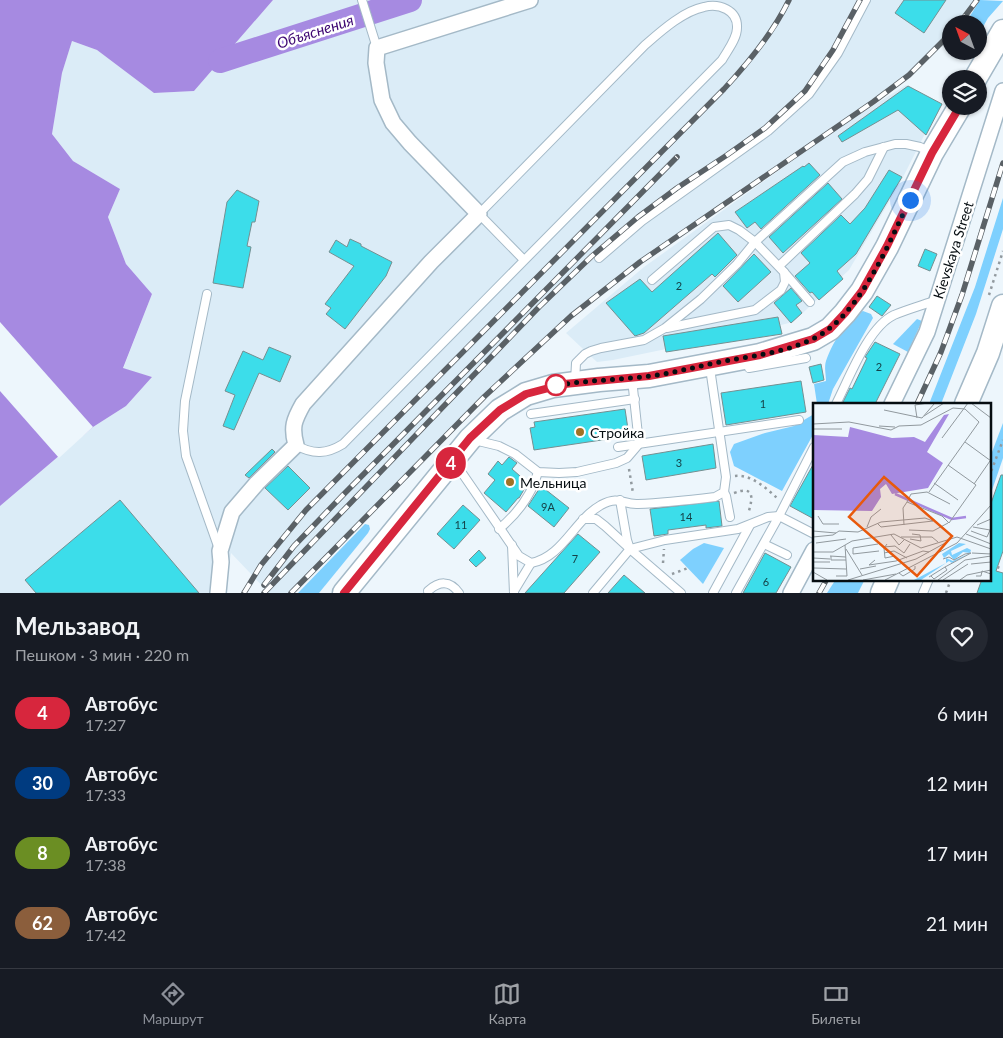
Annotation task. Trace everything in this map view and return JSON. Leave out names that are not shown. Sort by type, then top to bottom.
[{"type":"main road","points":[[980,70],[1003,31]]},
{"type":"main road","points":[[344,593],[470,438],[500,410],[526,394],[575,382],[633,382],[649,376],[760,355],[813,339],[830,329],[862,291],[887,246],[932,153],[955,115]]},
{"type":"main road","points":[[966,403],[988,353],[1003,306]]},
{"type":"main road","points":[[882,593],[888,580]]},
{"type":"street","points":[[218,593],[222,562],[220,551],[228,525],[238,504],[296,445],[293,432],[295,418],[303,404],[431,262],[478,214],[393,123],[382,100],[376,63],[376,48],[530,0]]},
{"type":"street","name":"Kievskaya Street","points":[[892,403],[927,332],[1003,91]]},
{"type":"street","points":[[791,593],[813,552]]},
{"type":"lane","points":[[362,0],[376,48]]},
{"type":"lane","points":[[599,258],[642,221],[768,131],[809,94],[838,53],[866,0]]},
{"type":"lane","points":[[296,445],[306,451],[317,452],[333,450],[343,444],[722,60],[733,42],[737,28],[734,14],[723,6],[704,6],[684,15],[662,30],[478,214],[524,260]]},
{"type":"lane","points":[[575,382],[576,363],[585,354],[600,348],[644,340],[665,328],[701,299],[738,264],[754,242],[843,162],[866,152],[906,144],[920,147],[932,153]]},
{"type":"lane","points":[[782,269],[868,179],[884,147]]},
{"type":"lane","points":[[652,280],[714,227],[729,225],[754,242],[782,269],[810,302]]},
{"type":"lane","points":[[665,328],[755,310],[781,290],[785,282],[782,269]]},
{"type":"lane","points":[[207,294],[185,401],[183,431],[186,456],[220,551]]},
{"type":"lane","points":[[836,403],[870,336],[892,316],[938,300]]},
{"type":"lane","points":[[743,369],[806,358]]},
{"type":"lane","points":[[711,375],[726,477],[725,494],[730,517]]},
{"type":"lane","points":[[470,438],[486,444],[499,446],[515,454],[538,472],[577,472],[616,463],[627,458],[639,444],[633,382],[669,381]]},
{"type":"lane","points":[[531,414],[635,400]]},
{"type":"lane","points":[[618,447],[799,420]]},
{"type":"lane","points":[[736,593],[785,505],[813,449]]},
{"type":"lane","points":[[451,462],[462,473],[519,556],[531,563],[539,561],[554,552],[583,519],[601,505],[620,500],[635,505],[715,497],[725,494]]},
{"type":"lane","points":[[499,529],[517,511],[534,486],[538,472]]},
{"type":"lane","points":[[620,500],[630,549]]},
{"type":"lane","points":[[593,593],[630,549],[665,540],[738,530],[768,516],[779,516],[813,533]]},
{"type":"lane","points":[[583,519],[596,519],[606,526],[681,593]]},
{"type":"lane","points":[[713,593],[750,525]]},
{"type":"lane","points":[[512,544],[514,592]]},
{"type":"lane","points":[[764,544],[787,556]]},
{"type":"lane","points":[[514,592],[531,563]]},
{"type":"lane","points":[[923,593],[929,580]]},
{"type":"lane","points":[[428,591],[440,583],[447,583],[454,586],[459,593]]},
{"type":"lane","points":[[667,593],[673,586]]},
{"type":"path","points":[[990,475],[1003,440]]},
{"type":"path","points":[[726,477],[746,477],[762,486],[785,505]]},
{"type":"path","points":[[725,494],[743,490],[751,494],[752,500],[748,513],[738,530]]},
{"type":"path","points":[[662,578],[665,540]]},
{"type":"path","points":[[946,593],[951,580]]},
{"type":"shaded area","points":[[0,0],[273,0],[194,91],[154,93],[97,50],[72,41],[62,73],[52,134],[73,161],[120,189],[108,217],[126,264],[152,294],[123,368],[152,377],[126,406],[93,427],[0,506]]},
{"type":"shaded area","points":[[273,0],[977,0],[966,15],[942,15],[942,42],[909,75],[873,102],[640,262],[571,316],[485,396],[291,593],[269,593],[231,553],[225,593],[0,593],[0,506],[93,427],[126,406],[152,377],[123,369],[152,294],[126,264],[108,217],[120,189],[73,161],[52,134],[62,73],[72,41],[97,50],[154,93],[194,91]]},
{"type":"shaded area","points":[[980,0],[1003,1],[988,18],[988,15],[971,15]]},
{"type":"shaded area","points":[[906,85],[936,112],[899,185],[849,270],[793,322],[597,362],[566,333],[644,267],[841,126]]},
{"type":"shaded area","points":[[1003,198],[1003,229],[976,314],[941,403],[929,403],[975,287]]},
{"type":"shaded area","points":[[863,311],[871,314],[873,318],[833,389],[828,403],[817,403],[814,384],[826,381],[825,363],[832,347],[846,325]]},
{"type":"shaded area","points":[[917,319],[922,321],[908,352],[893,344]]},
{"type":"shaded area","points":[[813,415],[813,435],[782,491],[734,466],[730,452],[734,444],[765,433],[794,426]]},
{"type":"shaded area","points":[[1003,423],[1003,458],[990,496],[990,457]]},
{"type":"shaded area","points":[[365,524],[369,525],[368,533],[319,593],[298,593]]},
{"type":"shaded area","points":[[704,543],[724,548],[703,584],[680,560]]},
{"type":"shaded area","points":[[835,580],[864,580],[858,593],[827,593]]},
{"type":"pier","points":[[0,322],[93,427],[59,458],[0,391]]},
{"type":"building","points":[[904,0],[946,0],[924,33],[895,13]]},
{"type":"building","points":[[908,86],[942,104],[926,135],[898,110],[842,142],[838,136]]},
{"type":"building","points":[[809,163],[820,175],[761,229],[755,222],[747,228],[735,212]]},
{"type":"building","points":[[889,170],[902,177],[856,254],[837,271],[843,279],[819,300],[795,276],[810,263],[801,253],[841,215],[850,224],[865,208]]},
{"type":"building","points":[[828,183],[842,199],[783,253],[769,237]]},
{"type":"building","points":[[237,190],[259,201],[255,222],[252,222],[247,246],[251,247],[243,288],[213,283],[227,202]]},
{"type":"building","points":[[718,233],[737,255],[715,277],[712,274],[644,333],[635,336],[606,303],[640,279],[652,292]]},
{"type":"building","points":[[350,239],[392,262],[386,276],[345,329],[326,314],[331,308],[325,304],[354,266],[329,252],[336,240],[347,247]]},
{"type":"building","points":[[925,249],[937,254],[930,271],[918,266]]},
{"type":"building","points":[[754,254],[771,272],[738,302],[723,286]]},
{"type":"building","points":[[791,288],[802,301],[796,305],[802,313],[791,323],[774,303]]},
{"type":"building","points":[[877,296],[891,305],[882,316],[869,307]]},
{"type":"building","points":[[778,317],[782,334],[666,352],[663,336]]},
{"type":"building","points":[[875,342],[900,354],[876,403],[842,403],[850,388],[852,389],[867,358],[865,357]]},
{"type":"building","points":[[269,347],[291,356],[280,382],[259,373],[234,430],[223,426],[235,395],[225,391],[243,351],[263,360]]},
{"type":"building","points":[[821,364],[824,380],[813,383],[809,367]]},
{"type":"building","points":[[801,381],[806,412],[726,425],[721,393]]},
{"type":"building","name":"Стройка","points":[[625,409],[629,436],[534,450],[530,428],[535,427],[534,422]]},
{"type":"building","points":[[713,444],[716,468],[646,480],[642,456]]},
{"type":"building","points":[[272,449],[275,452],[249,478],[245,475]]},
{"type":"building","name":"Мельница","points":[[509,457],[517,463],[512,469],[528,483],[519,498],[506,512],[484,493],[495,480],[488,474],[498,461],[502,465]]},
{"type":"building","points":[[813,465],[813,518],[790,506]]},
{"type":"building","points":[[288,466],[310,488],[288,510],[265,488]]},
{"type":"building","points":[[1001,475],[1003,475],[1003,551],[996,571],[1003,573],[1003,593],[977,593],[982,580],[990,580],[990,506]]},
{"type":"building","points":[[541,486],[569,508],[554,527],[528,506]]},
{"type":"building","points":[[120,500],[199,593],[36,593],[25,580]]},
{"type":"building","points":[[719,501],[722,526],[706,528],[706,525],[668,530],[668,534],[654,536],[650,509]]},
{"type":"building","points":[[463,505],[480,520],[454,549],[437,534]]},
{"type":"building","points":[[578,534],[600,552],[564,593],[525,593]]},
{"type":"building","points":[[479,550],[486,558],[476,567],[469,560]]},
{"type":"building","points":[[765,553],[791,567],[776,593],[743,593]]},
{"type":"building","points":[[624,575],[645,593],[608,593]]},
{"type":"waterway","name":"Объяснения","points":[[220,61],[410,0]]},
{"type":"railway","points":[[244,593],[261,565],[306,510],[724,89],[760,47],[776,24],[789,0]]},
{"type":"railway","points":[[264,593],[539,307],[592,256],[638,217],[677,188],[765,128],[805,91],[833,50],[860,0]]},
{"type":"railway","points":[[966,15],[977,0]]},
{"type":"railway","points":[[291,593],[485,396],[571,316],[640,262],[873,102],[909,75],[942,42]]},
{"type":"railway","points":[[264,585],[294,546],[343,495],[677,157]]},
{"type":"railway","points":[[917,403],[941,352],[962,295],[1003,163]]},
{"type":"railway","points":[[819,593],[826,580]]},
{"type":"bus line","name":"4","points":[[344,593],[470,438],[500,410],[526,394],[575,382],[649,376],[760,355],[813,339],[830,329],[862,291],[887,246],[932,153],[955,115]]},
{"type":"place","name":"Стройка","points":[[580,432]]},
{"type":"place","name":"Мельница","points":[[510,482]]},
{"type":"route","points":[[556,385],[553,386],[575,382],[649,376],[760,355],[813,339],[830,329],[862,291],[910,200]]}]
